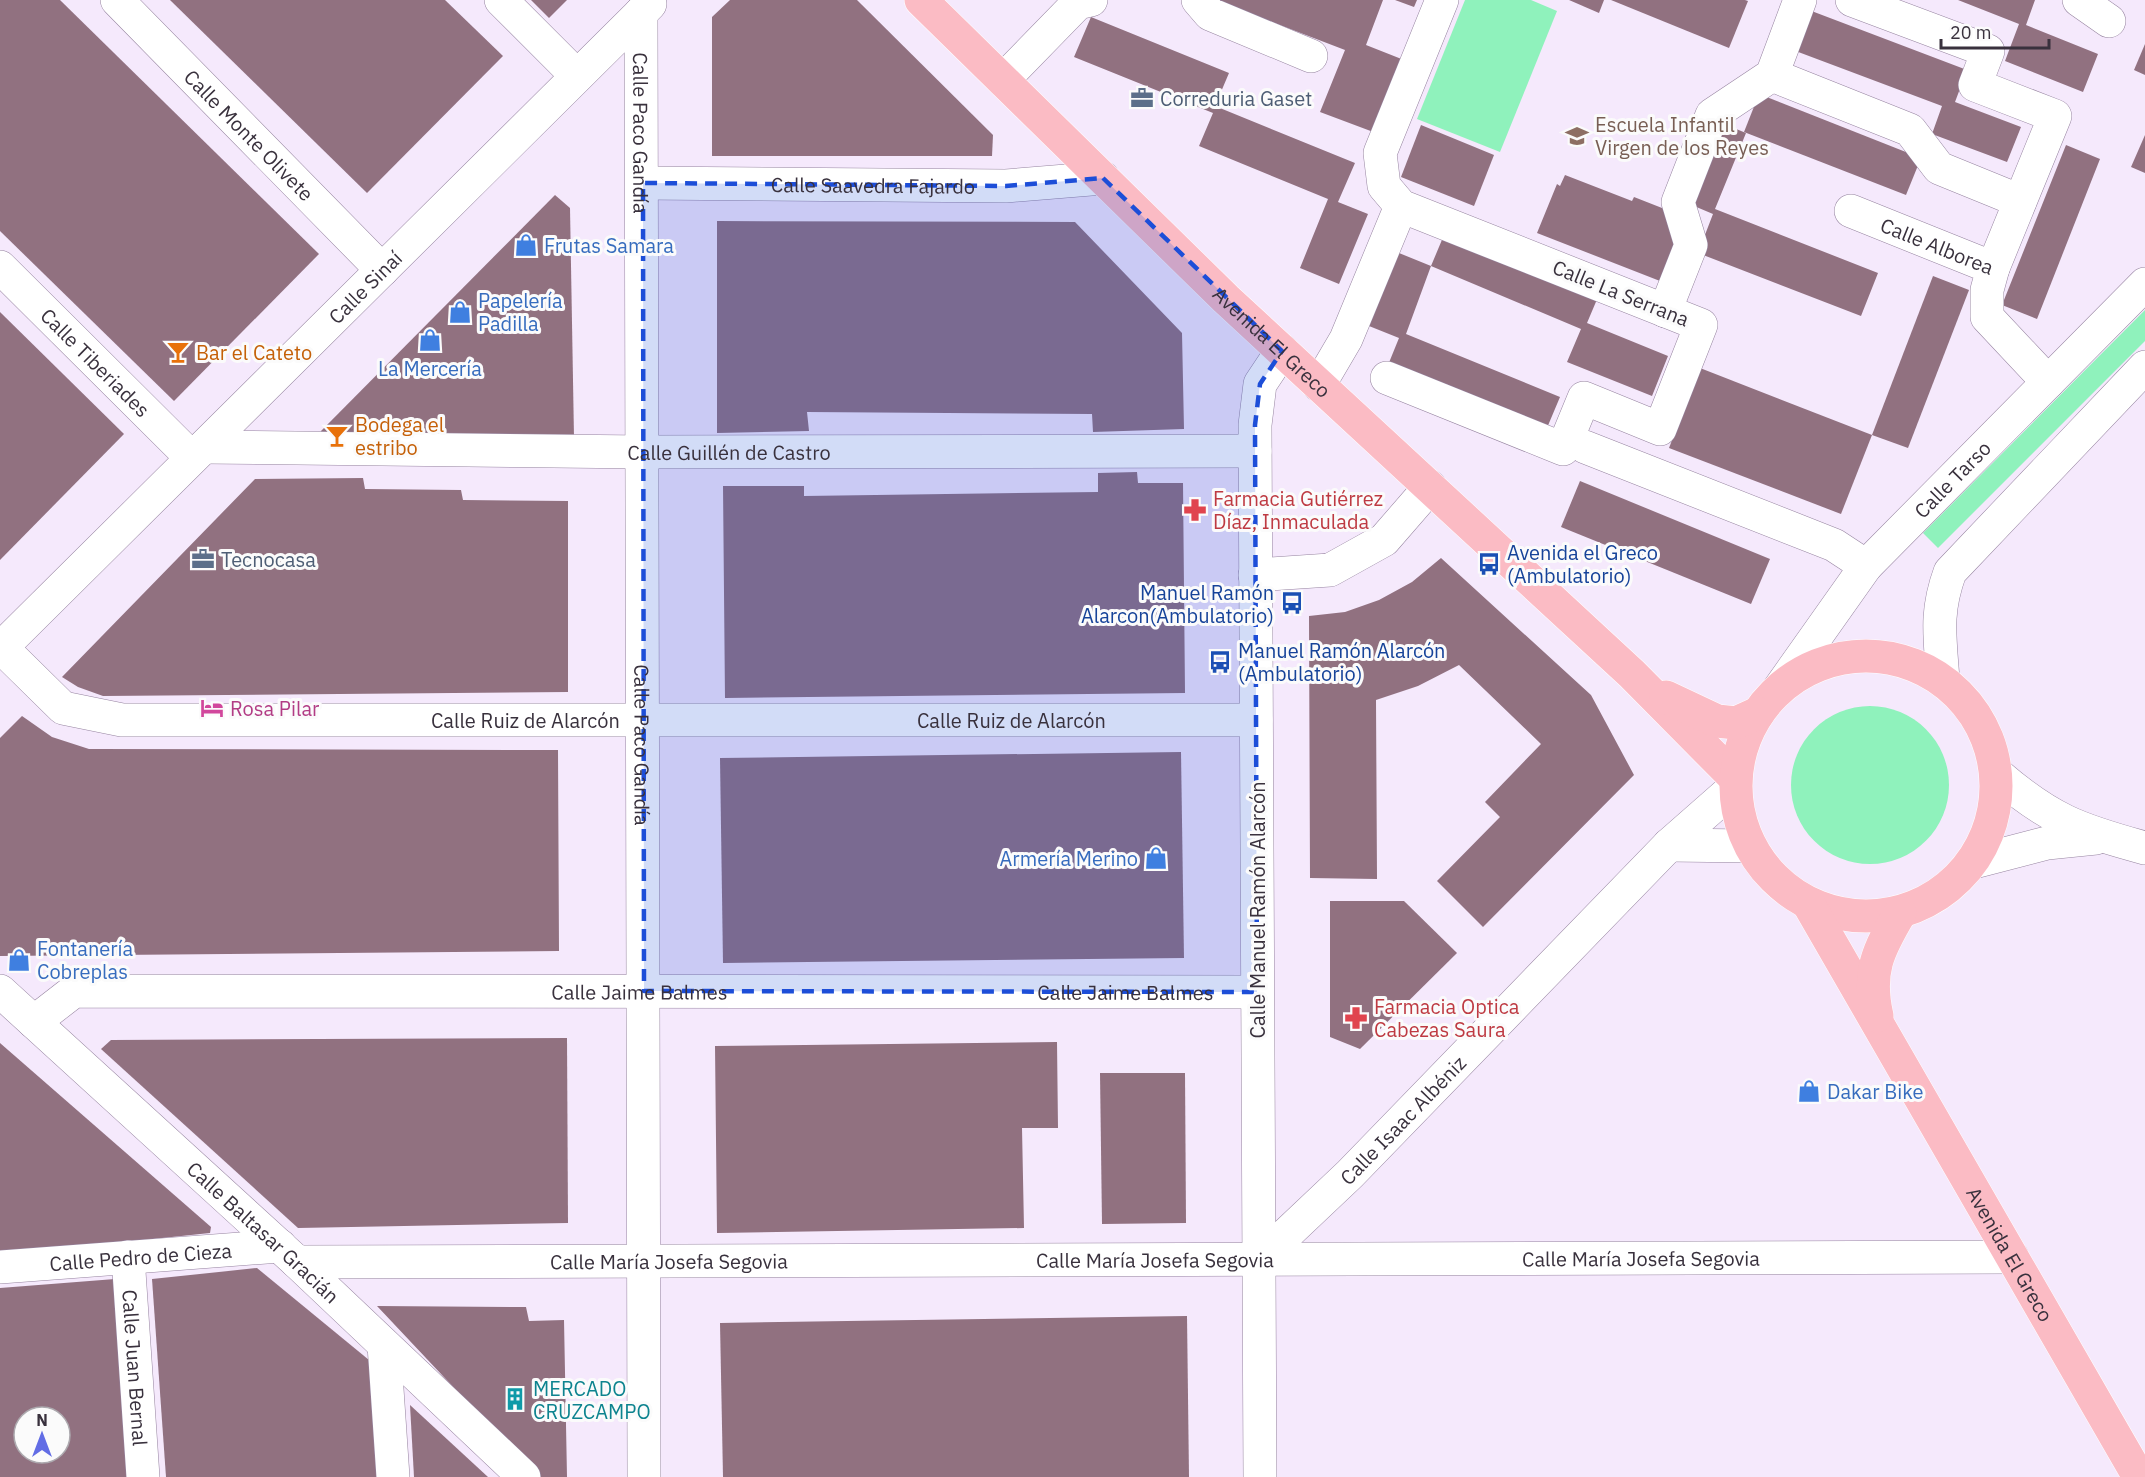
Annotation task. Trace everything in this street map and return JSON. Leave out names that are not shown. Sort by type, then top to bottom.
[{"type":"main road","name":"Avenida El Greco","points":[[921,0],[1282,351],[1632,674],[1735,782]]},
{"type":"main road","points":[[1866,656],[1910,663],[1943,680],[1970,705],[1988,738],[1997,774],[1994,820],[1974,862],[1941,894],[1900,913],[1868,917],[1848,915],[1808,903],[1784,889],[1771,876],[1750,846],[1739,817],[1735,782],[1742,744],[1768,701],[1805,671],[1839,658],[1866,656]]},
{"type":"main road","name":"Avenida El Greco","points":[[1632,674],[1673,702],[1717,721],[1736,723],[1768,701]]},
{"type":"main road","name":"Avenida El Greco","points":[[1808,903],[1880,1032],[2139,1477]]},
{"type":"main road","name":"Avenida El Greco","points":[[1880,1032],[1872,980],[1875,958],[1900,913]]},
{"type":"street","name":"Calle Monte Olivete","points":[[117,0],[382,270]]},
{"type":"street","points":[[501,0],[577,76]]},
{"type":"street","points":[[1003,80],[1078,3],[1091,0]]},
{"type":"street","points":[[1198,0],[1210,14],[1311,56]]},
{"type":"street","points":[[1319,385],[1346,339],[1401,206],[1384,186],[1380,153],[1442,0]]},
{"type":"street","points":[[1665,310],[1691,245],[1678,202],[1712,115],[1772,75],[1800,0]]},
{"type":"street","points":[[1852,0],[1988,51],[1975,85],[2055,116],[1993,268]]},
{"type":"street","points":[[2079,0],[2109,21]]},
{"type":"street","name":"Calle Sinaí","points":[[1,647],[647,7]]},
{"type":"street","name":"Calle Paco Gandía","points":[[644,1477],[643,183],[647,7]]},
{"type":"street","points":[[1772,75],[1910,130],[1939,168],[2020,201]]},
{"type":"street","name":"Calle Saavedra Fajardo","points":[[643,183],[1006,186],[1103,178]]},
{"type":"street","name":"Calle La Serrana","points":[[1387,378],[1563,449],[1584,398],[1660,429],[1701,325],[1401,206]]},
{"type":"street","name":"Calle Alborea","points":[[1851,211],[1993,268],[1987,290],[1987,317],[2048,382]]},
{"type":"street","name":"Calle Tiberiades","points":[[0,267],[198,452]]},
{"type":"street","name":"Calle Tarso","points":[[1768,701],[1866,566],[2145,284]]},
{"type":"street","name":"Calle Manuel Ramón Alarcón","points":[[1260,1477],[1255,425],[1260,384],[1282,351]]},
{"type":"street","points":[[1943,680],[1938,624],[1941,597],[1950,572],[2145,367]]},
{"type":"street","points":[[1585,447],[1834,545],[1866,566]]},
{"type":"street","name":"Calle Guillén de Castro","points":[[198,452],[1255,452]]},
{"type":"street","points":[[1255,574],[1330,570],[1384,540],[1430,487]]},
{"type":"street","name":"Calle Ruiz de Alarcón","points":[[1,647],[63,708],[122,720],[1256,720]]},
{"type":"street","points":[[1997,774],[2052,816],[2080,830],[2145,848]]},
{"type":"street","name":"Calle Isaac Albéniz","points":[[1258,1261],[1350,1174],[1669,845],[1735,782]]},
{"type":"street","points":[[1974,862],[2079,837],[2107,838]]},
{"type":"street","points":[[1669,845],[1750,846]]},
{"type":"street","name":"Calle Baltasar Gracián","points":[[0,991],[289,1254],[524,1477]]},
{"type":"street","name":"Calle Jaime Balmes","points":[[34,1022],[74,991],[1257,992]]},
{"type":"street","name":"Calle María Josefa Segovia","points":[[289,1254],[644,1261],[2012,1257]]},
{"type":"street","name":"Calle Pedro de Cieza","points":[[0,1267],[128,1257],[289,1254]]},
{"type":"street","name":"Calle Juan Bernal","points":[[128,1257],[143,1477]]},
{"type":"street","points":[[384,1345],[393,1477]]},
{"type":"highlighted area","points":[[1103,178],[1282,351],[1260,384],[1255,425],[1257,992],[644,991],[643,183],[1006,186]]},
{"type":"green space","points":[[1465,0],[1531,0],[1557,11],[1500,152],[1417,119]]},
{"type":"green space","points":[[2145,310],[2145,341],[1938,548],[1923,533]]},
{"type":"green space","points":[[1870,706],[1900,712],[1926,729],[1943,755],[1949,785],[1943,815],[1926,841],[1900,858],[1870,864],[1840,858],[1814,841],[1797,815],[1791,785],[1797,755],[1814,729],[1840,712]]},
{"type":"building","points":[[0,0],[60,0],[319,254],[174,401],[0,231]]},
{"type":"building","points":[[170,0],[445,0],[503,56],[367,193]]},
{"type":"building","points":[[531,0],[567,0],[549,18]]},
{"type":"building","points":[[730,0],[857,0],[993,135],[992,156],[712,156],[712,17]]},
{"type":"building","points":[[1215,0],[1383,0],[1366,45],[1404,60],[1376,133],[1320,112],[1345,50]]},
{"type":"building","points":[[1395,0],[1417,0],[1414,7]]},
{"type":"building","points":[[1569,0],[1604,0],[1599,13]]},
{"type":"building","points":[[1611,0],[1745,0],[1748,1],[1729,48]]},
{"type":"building","points":[[1958,0],[2035,0],[2026,25],[2098,54],[2083,92],[2005,61],[2019,24]]},
{"type":"building","points":[[1801,7],[1967,70],[1955,102],[2021,127],[2007,162],[1932,134],[1942,106],[1785,47]]},
{"type":"building","points":[[1091,17],[1229,73],[1215,106],[1355,163],[1338,202],[1368,214],[1339,284],[1300,268],[1328,199],[1199,146],[1213,113],[1074,57]]},
{"type":"building","points":[[2145,44],[2145,75],[2134,70]]},
{"type":"building","points":[[1759,94],[1921,158],[1906,195],[1744,132]]},
{"type":"building","points":[[1719,122],[1746,133],[1715,209],[1878,273],[1861,316],[1698,253],[1713,214],[1687,203]]},
{"type":"building","points":[[1421,125],[1494,155],[1474,206],[1401,177]]},
{"type":"building","points":[[2145,135],[2145,173],[2131,167]]},
{"type":"building","points":[[2066,145],[2100,159],[2037,319],[2002,305]]},
{"type":"building","points":[[1565,175],[1632,201],[1634,197],[1685,217],[1660,281],[1537,233],[1557,184],[1560,186]]},
{"type":"building","points":[[555,195],[570,208],[574,437],[323,445],[321,431]]},
{"type":"building","points":[[717,221],[1075,222],[1182,333],[1184,429],[1093,432],[1092,414],[807,412],[809,431],[717,433]]},
{"type":"building","points":[[1444,235],[1598,297],[1587,323],[1668,356],[1652,396],[1567,362],[1581,329],[1431,266]]},
{"type":"building","points":[[1399,253],[1431,266],[1406,334],[1560,397],[1544,435],[1386,370],[1399,338],[1369,326]]},
{"type":"building","points":[[1933,276],[1969,290],[1908,448],[1872,435]]},
{"type":"building","points":[[0,312],[124,434],[0,560]]},
{"type":"building","points":[[1700,368],[1872,435],[1841,514],[1669,448]]},
{"type":"building","points":[[1137,472],[1138,483],[1183,483],[1185,693],[725,698],[723,486],[804,486],[804,496],[1098,492],[1098,473]]},
{"type":"building","points":[[363,478],[365,489],[461,490],[463,500],[568,501],[568,692],[103,696],[78,687],[62,677],[255,479]]},
{"type":"building","points":[[1580,481],[1770,559],[1751,604],[1561,527]]},
{"type":"building","points":[[1441,558],[1591,695],[1634,775],[1483,927],[1437,881],[1500,817],[1485,802],[1541,744],[1459,665],[1418,686],[1376,700],[1377,879],[1310,878],[1309,616],[1345,612],[1379,600],[1412,582]]},
{"type":"building","points":[[22,716],[52,737],[89,749],[558,750],[559,951],[0,956],[0,738]]},
{"type":"building","points":[[1181,752],[1184,958],[723,963],[720,758]]},
{"type":"building","points":[[1330,901],[1404,901],[1457,953],[1360,1049],[1330,1037]]},
{"type":"building","points":[[567,1038],[568,1223],[298,1228],[101,1049],[111,1040]]},
{"type":"building","points":[[1057,1042],[1058,1128],[1022,1128],[1024,1228],[717,1233],[715,1046]]},
{"type":"building","points":[[0,1043],[211,1227],[210,1233],[0,1255]]},
{"type":"building","points":[[1100,1073],[1185,1073],[1186,1223],[1102,1224]]},
{"type":"building","points":[[257,1268],[369,1360],[377,1477],[166,1477],[152,1279]]},
{"type":"building","points":[[115,1279],[130,1477],[0,1477],[0,1288]]},
{"type":"building","name":"MERCADO CRUZCAMPO","points":[[377,1306],[526,1307],[529,1321],[564,1320],[567,1477],[538,1477]]},
{"type":"building","points":[[1187,1316],[1189,1477],[723,1477],[720,1323]]},
{"type":"building","points":[[410,1405],[488,1477],[414,1477]]},
{"type":"place","name":"Correduria Gaset","points":[[1142,98]]},
{"type":"place","name":"Escuela Infantil Virgen de los Reyes","points":[[1577,136]]},
{"type":"place","name":"Frutas Samara","points":[[526,245]]},
{"type":"place","name":"Papelería Padilla","points":[[460,312]]},
{"type":"place","name":"La Mercería","points":[[430,340]]},
{"type":"place","name":"Bar el Cateto","points":[[178,352]]},
{"type":"place","name":"Bodega el estribo","points":[[337,436]]},
{"type":"place","name":"Farmacia Gutiérrez Díaz, Inmaculada","points":[[1195,510]]},
{"type":"place","name":"Tecnocasa","points":[[203,559]]},
{"type":"place","name":"Avenida el Greco (Ambulatorio)","points":[[1489,564]]},
{"type":"place","name":"Manuel Ramón Alarcon(Ambulatorio)","points":[[1292,603]]},
{"type":"place","name":"Manuel Ramón Alarcón (Ambulatorio)","points":[[1220,662]]},
{"type":"place","name":"Rosa Pilar","points":[[212,708]]},
{"type":"place","name":"Armería Merino","points":[[1156,858]]},
{"type":"place","name":"Fontanería Cobreplas","points":[[19,960]]},
{"type":"place","name":"Farmacia Optica Cabezas Saura","points":[[1356,1018]]},
{"type":"place","name":"Dakar Bike","points":[[1809,1091]]},
{"type":"place","name":"MERCADO CRUZCAMPO","points":[[515,1399]]}]
